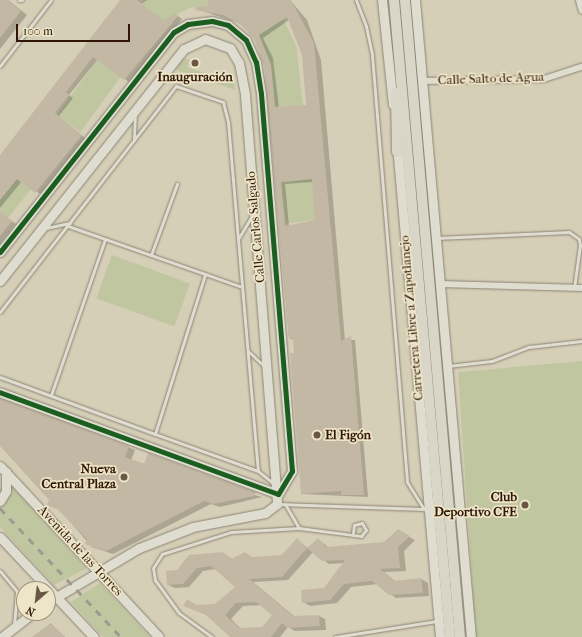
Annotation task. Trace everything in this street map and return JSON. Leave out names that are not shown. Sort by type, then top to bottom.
[{"type":"main road","name":"Carretera Libre a Zapotlanejo","points":[[394,0],[450,637]]},
{"type":"main road","name":"Carretera Libre a Zapotlanejo","points":[[405,0],[460,637]]},
{"type":"main road","points":[[397,38],[397,152]]},
{"type":"street","name":"Carretera Libre a Zapotlanejo","points":[[382,0],[397,152],[426,509],[440,637]]},
{"type":"street","points":[[415,0],[471,637]]},
{"type":"street","points":[[578,0],[582,11]]},
{"type":"street","points":[[0,252],[174,32],[188,24],[208,20],[228,25],[241,34],[254,54],[261,94],[292,471],[278,492],[0,392]]},
{"type":"street","name":"Calle Carlos Salgado","points":[[0,281],[173,60],[194,42],[213,40],[230,48],[243,79],[278,492],[281,504]]},
{"type":"street","name":"Calle Salto de Agua","points":[[422,81],[544,79],[582,67]]},
{"type":"street","points":[[440,284],[582,288]]},
{"type":"street","points":[[0,501],[6,491],[3,469]]},
{"type":"street","name":"Avenida de las Torres","points":[[3,469],[159,637]]},
{"type":"street","points":[[94,637],[56,596],[97,570],[139,548],[186,530],[265,513],[281,504]]},
{"type":"street","points":[[0,537],[42,581]]},
{"type":"street","points":[[2,637],[21,621]]},
{"type":"lane","points":[[0,66],[51,0]]},
{"type":"lane","points":[[356,0],[366,26],[372,55],[407,482],[426,509]]},
{"type":"lane","points":[[0,312],[178,85],[223,102],[228,122],[258,471]]},
{"type":"lane","points":[[134,140],[135,108]]},
{"type":"lane","points":[[151,255],[177,184]]},
{"type":"lane","points":[[238,239],[255,211]]},
{"type":"lane","points":[[41,229],[69,224],[242,287]]},
{"type":"lane","points":[[435,238],[569,232],[579,239],[580,245],[574,288]]},
{"type":"lane","points":[[51,395],[105,238]]},
{"type":"lane","points":[[155,434],[204,274]]},
{"type":"lane","points":[[448,366],[492,361],[529,347],[582,341]]},
{"type":"lane","points":[[248,351],[268,370]]},
{"type":"lane","points":[[0,377],[258,471],[278,492]]},
{"type":"lane","points":[[281,504],[426,509]]},
{"type":"lane","points":[[281,504],[299,528]]},
{"type":"lane","points":[[212,637],[179,613],[155,580],[155,562],[170,548],[231,532],[299,528],[353,533],[361,536],[366,530],[362,523],[354,525],[353,533]]},
{"type":"lane","points":[[0,571],[17,591],[14,626]]},
{"type":"lane","points":[[335,637],[439,621]]},
{"type":"green space","points":[[145,0],[208,0],[207,6],[189,8],[165,21],[141,3]]},
{"type":"green space","points":[[283,19],[296,45],[303,105],[275,107],[271,65],[259,35]]},
{"type":"green space","points":[[183,58],[190,60],[187,67],[226,81],[229,74],[233,75],[235,90],[176,70]]},
{"type":"green space","points":[[97,60],[120,77],[80,132],[57,115]]},
{"type":"green space","points":[[9,172],[31,189],[8,218],[0,215],[0,183]]},
{"type":"green space","points":[[312,179],[317,220],[286,223],[281,183]]},
{"type":"green space","points":[[112,255],[190,283],[174,327],[96,298]]},
{"type":"green space","name":"Club Deportivo CFE","points":[[582,361],[582,637],[476,637],[458,372]]},
{"type":"green space","points":[[7,481],[87,568],[56,584],[56,581],[50,581],[0,527],[0,488]]},
{"type":"green space","points":[[100,583],[150,637],[103,637],[71,602]]},
{"type":"building","points":[[0,0],[7,0],[21,11],[0,38]]},
{"type":"building","points":[[120,0],[137,0],[165,21],[175,13],[178,16],[124,80],[93,57],[66,92],[69,95],[55,113],[82,135],[35,193],[17,179],[0,200],[0,155]]},
{"type":"building","points":[[208,0],[291,0],[314,43],[341,341],[351,336],[364,495],[341,495],[341,491],[301,494],[290,353],[294,353],[293,338],[289,338],[264,66],[254,39],[241,25],[223,15],[195,10],[196,7],[207,6]],"holes":[[[287,17],[302,55],[306,105],[275,107],[271,65],[259,35]],[[312,179],[315,220],[285,226],[281,182]]]},
{"type":"building","points":[[0,211],[12,221],[0,236]]},
{"type":"building","name":"Nueva Central Plaza","points":[[0,398],[129,446],[125,457],[144,464],[148,453],[256,492],[254,496],[213,504],[204,501],[106,551],[85,544],[87,539],[57,509],[47,505],[49,500],[0,446]]},
{"type":"building","points":[[398,529],[410,536],[398,547],[400,568],[380,569],[394,581],[421,578],[423,593],[389,595],[372,581],[344,584],[330,600],[302,603],[301,590],[324,588],[345,560],[322,561],[307,548],[318,538],[326,547],[384,542]]},
{"type":"building","points":[[297,538],[307,548],[282,577],[249,579],[293,616],[319,615],[320,626],[287,628],[282,623],[271,637],[230,637],[206,615],[183,606],[187,599],[197,605],[215,604],[235,587],[211,566],[197,568],[183,584],[167,585],[166,571],[177,570],[189,555],[223,552],[231,559],[245,552],[252,557],[282,555]],"holes":[[[256,602],[272,615],[262,627],[239,628],[225,615],[236,603]]]},
{"type":"building","points":[[51,623],[64,637],[32,637]]},
{"type":"railway","points":[[0,508],[121,637]]},
{"type":"cycle path","points":[[0,252],[174,32],[188,24],[212,21],[228,25],[246,40],[256,62],[261,94],[292,471],[278,494],[0,392]]},
{"type":"place","name":"Inauguración","points":[[195,63]]},
{"type":"place","name":"El Figón","points":[[317,435]]},
{"type":"place","name":"Nueva Central Plaza","points":[[124,477]]},
{"type":"place","name":"Club Deportivo CFE","points":[[525,505]]}]
